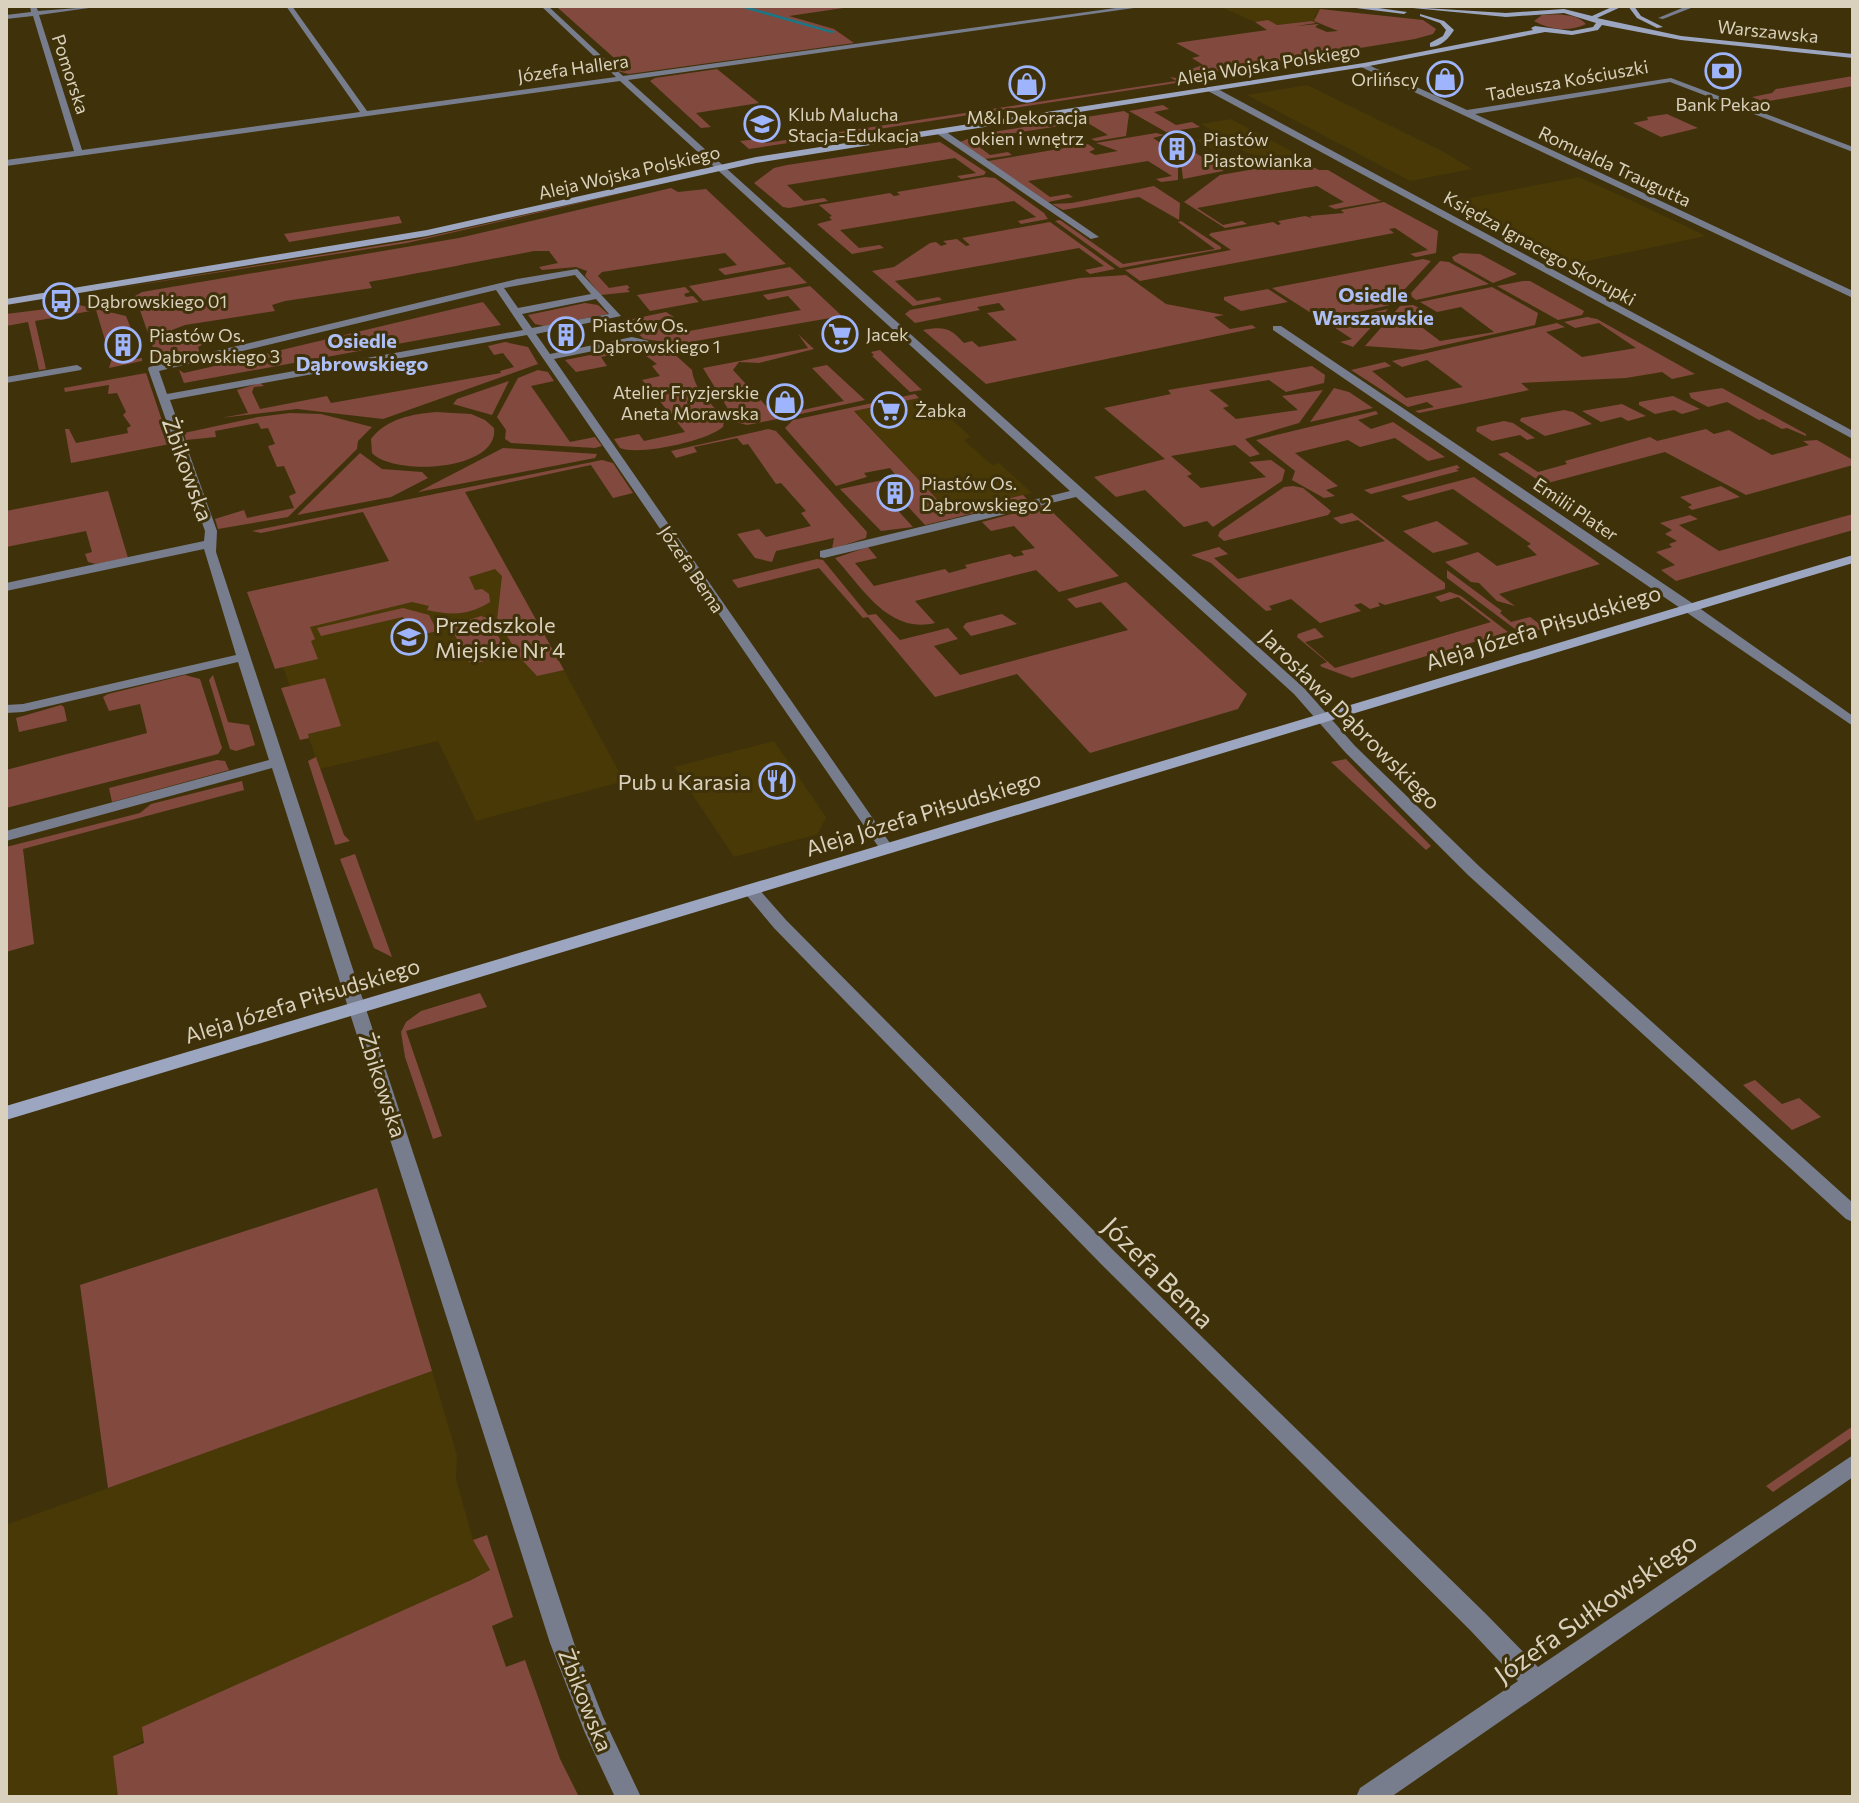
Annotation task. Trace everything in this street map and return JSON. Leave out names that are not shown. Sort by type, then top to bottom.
[{"type":"street","points":[[6,17],[34,10],[100,6]]},
{"type":"street","points":[[289,6],[365,113]]},
{"type":"street","name":"Jarosława Dąbrowskiego","points":[[544,6],[714,164],[1299,691],[1474,871],[1853,1214]]},
{"type":"street","name":"Józefa Hallera","points":[[6,163],[1145,6]]},
{"type":"street","points":[[1343,6],[1522,20],[1539,11],[1564,11],[1586,6]]},
{"type":"street","points":[[1395,6],[1522,20],[1543,30]]},
{"type":"street","points":[[1588,31],[1599,27],[1596,20],[1620,6]]},
{"type":"street","points":[[1631,6],[1632,12],[1645,21],[1699,40]]},
{"type":"street","points":[[1661,18],[1693,6]]},
{"type":"street","name":"Pomorska","points":[[34,10],[79,153]]},
{"type":"street","name":"Warszawska","points":[[1564,11],[1681,38]]},
{"type":"street","points":[[1420,14],[1442,22],[1450,30],[1446,37],[1433,45]]},
{"type":"street","name":"Aleja Wojska Polskiego","points":[[6,302],[412,236],[714,164],[1433,45],[1522,20]]},
{"type":"street","name":"Aleja Wojska Polskiego","points":[[682,165],[714,164],[1211,89],[1364,65],[1543,30]]},
{"type":"street","name":"Warszawska","points":[[1543,30],[1681,38],[1853,56]]},
{"type":"street","name":"Romualda Traugutta","points":[[1364,65],[1853,295]]},
{"type":"street","name":"Tadeusza Kościuszki","points":[[1466,113],[1671,80],[1853,150]]},
{"type":"street","name":"Księdza Ignacego Skorupki","points":[[1211,89],[1853,436]]},
{"type":"street","points":[[939,131],[1094,237]]},
{"type":"street","name":"Aleja Wojska Polskiego","points":[[6,291],[427,223],[603,182]]},
{"type":"street","points":[[163,398],[616,316],[577,272],[499,288]]},
{"type":"street","name":"Józefa Bema","points":[[499,288],[642,491],[700,583],[887,849]]},
{"type":"street","name":"Żbikowska","points":[[499,288],[153,369],[211,531],[210,544],[275,763],[359,1009],[562,1643],[594,1724],[628,1797]]},
{"type":"street","points":[[515,312],[598,296]]},
{"type":"street","name":"Emilii Plater","points":[[1277,328],[1853,722]]},
{"type":"street","points":[[549,357],[632,340],[674,348]]},
{"type":"street","points":[[6,380],[77,368]]},
{"type":"street","points":[[824,554],[1078,493]]},
{"type":"street","points":[[6,587],[210,544]]},
{"type":"street","name":"Aleja Józefa Piłsudskiego","points":[[6,1113],[1853,559]]},
{"type":"street","points":[[6,709],[23,708],[243,657]]},
{"type":"street","points":[[6,836],[275,763]]},
{"type":"street","name":"Józefa Bema","points":[[751,891],[1107,1257],[1467,1611],[1537,1684]]},
{"type":"street","name":"Józefa Sułkowskiego","points":[[1369,1797],[1853,1465]]},
{"type":"shaded area","points":[[550,6],[857,6],[789,16],[834,29],[854,43],[629,74],[617,71],[622,65],[558,8]]},
{"type":"shaded area","points":[[1218,6],[1320,9],[1314,17],[1319,20],[1277,25],[1268,21],[1255,22]]},
{"type":"shaded area","points":[[1320,9],[1423,20],[1436,29],[1433,34],[1415,39],[1196,75],[1188,70],[1203,65],[1192,58],[1200,56],[1176,43],[1267,30],[1255,22],[1268,20],[1277,25],[1312,21],[1316,23],[1296,26],[1319,24],[1315,27],[1327,32],[1338,31],[1314,21]]},
{"type":"shaded area","points":[[1542,15],[1572,16],[1586,24],[1567,29],[1553,28],[1534,21]]},
{"type":"shaded area","points":[[717,69],[759,103],[696,113],[711,127],[701,128],[650,81],[655,78]]},
{"type":"shaded area","points":[[1853,76],[1853,86],[1764,102],[1752,97],[1772,93],[1776,89]]},
{"type":"shaded area","points":[[1170,77],[1183,79],[1176,83],[749,149],[740,141],[760,139],[766,143],[1176,81]]},
{"type":"shaded area","points":[[1307,85],[1444,152],[1472,169],[1410,181],[1247,95]]},
{"type":"shaded area","points":[[1163,105],[1169,109],[1154,112],[1176,125],[1192,122],[1200,127],[1166,132],[1129,111]]},
{"type":"shaded area","points":[[1124,111],[1129,114],[1126,136],[1096,141],[1091,139],[1108,135],[1086,122],[970,140],[990,155],[1008,152],[1012,155],[985,159],[960,142],[980,134]]},
{"type":"shaded area","points":[[1667,114],[1698,128],[1661,137],[1633,123],[1648,120],[1647,117]]},
{"type":"shaded area","points":[[1231,119],[1297,154],[1264,160],[1240,149],[1214,150],[1195,140],[1220,135],[1201,124]]},
{"type":"shaded area","points":[[1156,133],[1164,135],[1153,138],[1176,153],[1184,151],[1178,147],[1189,150],[1178,161],[1178,180],[1161,182],[1156,179],[1172,176],[1148,161],[1028,181],[1050,197],[1068,194],[1073,197],[1048,202],[988,161],[1088,144],[1095,149],[1089,152],[1095,155],[1118,151],[1096,143]]},
{"type":"shaded area","points":[[940,142],[986,172],[984,175],[961,179],[957,176],[976,173],[955,158],[787,185],[804,201],[824,198],[828,201],[789,208],[783,207],[754,183],[774,168],[787,165]]},
{"type":"shaded area","points":[[1192,151],[1223,171],[1183,179],[1181,162]]},
{"type":"shaded area","points":[[1301,161],[1319,170],[1328,170],[1381,201],[1335,209],[1328,206],[1344,202],[1317,186],[1197,208],[1223,225],[1242,221],[1247,224],[1225,228],[1184,202],[1220,175]]},
{"type":"shaded area","points":[[985,177],[995,178],[1048,219],[1021,224],[1018,221],[1036,217],[1014,201],[840,230],[859,248],[880,245],[884,248],[852,254],[817,224],[832,220],[829,217],[832,216],[819,205],[890,193],[900,195],[897,192]]},
{"type":"shaded area","points":[[1579,177],[1706,236],[1569,265],[1449,202]]},
{"type":"shaded area","points":[[662,184],[407,243],[99,291],[419,239]]},
{"type":"shaded area","points":[[1154,186],[1180,203],[1179,220],[1139,197],[1063,210],[1052,204],[1072,203]]},
{"type":"shaded area","points":[[671,188],[678,192],[706,189],[786,264],[725,275],[718,269],[737,265],[725,253],[602,272],[598,276],[609,288],[627,285],[630,292],[601,295],[585,276],[587,271],[576,267],[542,270],[539,267],[558,263],[549,251],[534,251],[369,282],[372,288],[285,301],[272,305],[275,311],[185,325],[172,330],[178,344],[197,341],[202,345],[198,347],[200,354],[166,361],[157,359],[135,296],[142,292],[459,238]]},
{"type":"shaded area","points":[[1384,202],[1438,231],[1436,253],[1416,257],[1410,254],[1428,250],[1395,228],[1389,229],[1394,233],[1140,281],[1125,270],[1231,250],[1209,235],[1211,233],[1273,222],[1278,225],[1281,224],[1278,221],[1344,213],[1341,210]]},
{"type":"shaded area","points":[[399,216],[402,223],[289,242],[284,234]]},
{"type":"shaded area","points":[[1060,220],[1123,264],[1215,249],[1178,222],[1181,221],[1221,249],[1120,268],[1055,221]]},
{"type":"shaded area","points":[[1050,222],[1115,269],[1090,274],[1085,270],[1104,266],[1079,248],[895,281],[917,301],[939,297],[942,300],[913,306],[872,271],[894,267],[930,243],[936,242],[941,246],[947,244],[943,241],[957,239],[966,246],[970,245],[962,238]]},
{"type":"shaded area","points":[[1460,253],[1480,254],[1517,274],[1493,283],[1454,261],[1452,257]]},
{"type":"shaded area","points":[[1423,259],[1431,261],[1390,305],[1322,320],[1272,288]]},
{"type":"shaded area","points":[[1440,261],[1449,262],[1489,284],[1416,300],[1411,293]]},
{"type":"shaded area","points":[[790,267],[807,283],[703,301],[689,286]]},
{"type":"shaded area","points":[[1126,275],[1166,304],[1224,315],[1214,317],[1230,329],[1252,325],[1256,328],[986,384],[923,330],[948,330],[964,343],[972,341],[979,347],[1017,340],[987,313],[1005,310],[999,303],[977,307],[980,310],[915,323],[905,314],[910,310],[1080,278]]},
{"type":"shaded area","points":[[1530,281],[1584,311],[1582,315],[1558,320],[1497,286]]},
{"type":"shaded area","points":[[810,286],[842,316],[678,344],[644,339],[627,324],[633,319],[666,312],[674,317],[655,321],[668,335],[801,310],[788,296],[768,300],[763,295]]},
{"type":"shaded area","points":[[685,287],[690,292],[684,294],[686,297],[693,296],[699,302],[650,311],[637,295]]},
{"type":"shaded area","points":[[1492,287],[1538,313],[1535,325],[1422,350],[1365,346],[1400,306],[1413,305],[1426,311],[1407,316],[1440,341],[1494,332],[1461,307],[1437,312],[1420,302]]},
{"type":"shaded area","points":[[1268,289],[1288,302],[1241,311],[1224,300],[1224,297]]},
{"type":"shaded area","points":[[483,302],[501,325],[184,383],[179,370],[184,373]]},
{"type":"shaded area","points":[[585,303],[598,305],[608,314],[544,326],[535,324],[528,315]]},
{"type":"shaded area","points":[[79,305],[126,316],[135,339],[115,344],[117,349],[137,345],[138,349],[131,351],[129,360],[142,358],[142,361],[109,368],[114,352],[111,340],[105,340],[96,310],[35,321],[46,369],[39,370],[28,322],[6,326],[6,314]]},
{"type":"shaded area","points":[[1388,309],[1353,347],[1340,342],[1352,339],[1326,322]]},
{"type":"shaded area","points":[[1587,317],[1597,319],[1695,374],[1672,379],[1662,372],[1626,378],[1521,383],[1529,390],[1419,413],[1415,411],[1434,407],[1427,402],[1408,407],[1351,370],[1385,362],[1391,366],[1372,371],[1406,398],[1463,387],[1427,360],[1402,367],[1392,361],[1557,323],[1565,327],[1546,332],[1582,357],[1636,348],[1599,323],[1575,328],[1564,322]]},
{"type":"shaded area","points":[[798,334],[814,349],[759,363],[739,362],[733,370],[769,409],[773,408],[783,418],[747,425],[736,422],[703,368],[808,348]]},
{"type":"shaded area","points":[[505,342],[528,347],[538,364],[383,419],[297,409],[221,418],[248,413],[237,390],[260,383],[264,386],[254,387],[252,392],[260,409],[327,396],[331,403],[501,373],[514,367],[503,353],[494,355],[488,346]]},
{"type":"shaded area","points":[[636,346],[639,350],[671,351],[692,370],[700,391],[724,420],[723,427],[673,446],[642,450],[620,448],[614,439],[639,434],[644,441],[685,432],[677,422],[682,420],[677,413],[670,414],[655,395],[660,394],[655,387],[649,388],[642,380],[660,376],[652,366],[657,364],[638,350],[601,357],[607,366],[576,372],[565,360]]},
{"type":"shaded area","points":[[880,350],[922,390],[910,392],[872,356],[871,352]]},
{"type":"shaded area","points":[[827,365],[865,400],[787,417],[784,414],[844,401],[812,368]]},
{"type":"shaded area","points":[[1312,366],[1325,375],[1324,383],[1286,392],[1269,380],[1209,390],[1229,406],[1223,408],[1236,419],[1298,410],[1282,396],[1323,390],[1299,423],[1245,439],[1260,454],[1250,457],[1235,445],[1171,456],[1192,474],[1187,476],[1201,488],[1266,477],[1249,462],[1271,460],[1285,470],[1282,481],[1213,527],[1207,521],[1184,527],[1145,490],[1116,497],[1094,477],[1165,459],[1104,408],[1171,394],[1168,390]]},
{"type":"shaded area","points":[[538,370],[548,372],[554,381],[531,386],[570,442],[595,437],[602,446],[511,443],[505,439],[506,430],[497,417],[518,378]]},
{"type":"shaded area","points":[[146,373],[170,444],[71,463],[65,429],[69,429],[76,443],[128,433],[127,428],[131,426],[123,415],[126,412],[117,393],[108,394],[109,385],[65,392],[64,388]]},
{"type":"shaded area","points":[[509,381],[492,415],[453,404],[457,399]]},
{"type":"shaded area","points":[[1334,388],[1349,392],[1373,408],[1310,422]]},
{"type":"shaded area","points":[[1722,388],[1806,436],[1759,420],[1727,402],[1708,407],[1691,398],[1689,393]]},
{"type":"shaded area","points":[[915,394],[919,398],[854,411],[950,513],[1023,495],[1028,500],[925,525],[901,499],[911,496],[901,485],[879,490],[913,527],[881,531],[840,489],[897,477],[890,468],[864,473],[867,477],[836,486],[785,428],[793,420]]},
{"type":"shaded area","points":[[1673,396],[1700,409],[1682,414],[1674,410],[1655,414],[1639,405],[1639,402]]},
{"type":"shaded area","points":[[919,398],[941,417],[948,416],[971,437],[964,440],[992,465],[999,463],[1032,493],[950,513],[855,411]]},
{"type":"shaded area","points":[[1622,404],[1646,416],[1628,421],[1621,417],[1601,422],[1582,411]]},
{"type":"shaded area","points":[[1564,410],[1592,424],[1545,436],[1520,421],[1521,418]]},
{"type":"shaded area","points":[[1376,411],[1378,414],[1358,420],[1371,429],[1393,422],[1445,457],[1428,461],[1395,438],[1360,447],[1348,440],[1295,453],[1338,486],[1326,490],[1335,496],[1324,498],[1292,480],[1295,471],[1256,440]]},
{"type":"shaded area","points":[[436,412],[471,414],[485,420],[494,428],[491,442],[481,453],[444,465],[402,465],[384,461],[372,453],[371,439],[384,427],[409,416]]},
{"type":"shaded area","points":[[290,413],[321,414],[372,427],[358,441],[357,449],[288,517],[218,529],[215,519],[244,510],[247,518],[294,508],[289,496],[296,493],[284,466],[277,467],[268,446],[275,444],[268,428],[261,429],[258,423],[215,431],[216,437],[186,440],[184,433]]},
{"type":"shaded area","points":[[1504,421],[1513,423],[1535,438],[1527,440],[1520,435],[1492,441],[1476,431],[1477,427]]},
{"type":"shaded area","points":[[768,429],[776,431],[867,532],[866,538],[832,549],[834,538],[776,551],[772,562],[755,558],[737,534],[759,529],[766,537],[811,526],[801,513],[806,511],[781,483],[776,484],[748,444],[743,445],[737,438],[694,447],[697,452],[676,458],[671,451]]},
{"type":"shaded area","points":[[1706,429],[1714,434],[1729,430],[1772,455],[1809,445],[1803,441],[1817,440],[1853,460],[1853,465],[1746,495],[1665,452],[1544,484],[1498,454],[1507,452],[1538,472],[1567,464],[1565,461],[1650,437],[1657,441]]},
{"type":"shaded area","points":[[503,448],[597,454],[595,458],[418,492]]},
{"type":"shaded area","points":[[360,453],[382,469],[422,472],[428,478],[391,497],[297,515]]},
{"type":"shaded area","points":[[602,460],[613,463],[633,493],[613,498],[591,465],[465,492],[564,670],[537,676],[522,660],[497,620],[502,576],[495,569],[469,577],[475,590],[482,589],[489,594],[490,602],[482,607],[452,613],[427,610],[429,606],[412,602],[310,627],[315,639],[311,641],[318,659],[275,669],[247,592],[389,561],[363,512],[261,533],[252,531]]},
{"type":"shaded area","points":[[1457,465],[1459,471],[1371,494],[1364,490]]},
{"type":"shaded area","points":[[1474,477],[1600,564],[1499,594],[1515,606],[1497,601],[1479,583],[1471,582],[1445,562],[1478,552],[1497,566],[1537,555],[1527,546],[1531,544],[1453,489],[1409,501],[1401,496]]},
{"type":"shaded area","points":[[1721,486],[1740,497],[1692,510],[1688,507],[1692,505],[1680,497]]},
{"type":"shaded area","points":[[1284,487],[1303,488],[1331,511],[1328,515],[1224,541],[1218,536],[1220,531]]},
{"type":"shaded area","points":[[108,491],[128,558],[96,564],[88,562],[85,554],[92,552],[86,531],[6,547],[6,511]]},
{"type":"shaded area","name":"Przedszkole Miejskie Nr 4","points":[[465,492],[624,781],[476,821],[438,741],[320,769],[255,590],[388,562]]},
{"type":"shaded area","points":[[1045,505],[1119,576],[1059,592],[1036,570],[915,601],[935,623],[918,625],[903,622],[878,606],[835,558],[868,547],[877,558],[855,563],[874,586],[945,569],[949,573],[967,568],[965,565],[1010,554],[1014,557],[1024,555],[1021,551],[1035,548],[1014,526],[991,531],[982,522]]},
{"type":"shaded area","points":[[1352,513],[1445,583],[1445,589],[1385,605],[1378,602],[1380,606],[1370,609],[1361,603],[1354,605],[1361,611],[1320,623],[1291,599],[1269,606],[1272,610],[1266,611],[1211,563],[1191,555],[1219,547],[1228,554],[1214,558],[1238,579],[1385,541],[1358,520],[1341,524],[1333,518]]},
{"type":"shaded area","points":[[1853,514],[1853,530],[1676,581],[1661,570],[1675,565],[1656,552],[1672,547],[1669,544],[1677,541],[1665,534],[1672,530],[1660,523],[1690,515],[1698,519],[1679,525],[1719,551]]},
{"type":"shaded area","points":[[1437,521],[1469,544],[1433,553],[1403,531]]},
{"type":"shaded area","points":[[823,560],[868,615],[876,614],[900,640],[948,628],[958,639],[934,646],[960,675],[1128,630],[1101,602],[1076,608],[1067,599],[1126,582],[1247,694],[1238,709],[1090,753],[1017,674],[935,697],[868,617],[863,618],[819,568],[738,588],[732,580]]},
{"type":"shaded area","points":[[1447,570],[1502,611],[1500,613],[1511,622],[1530,617],[1545,628],[1523,635],[1447,578]]},
{"type":"shaded area","points":[[1450,592],[1461,596],[1508,632],[1352,678],[1322,667],[1320,665],[1327,662],[1297,637],[1315,628],[1324,637],[1305,642],[1335,668],[1491,622],[1458,597],[1441,602],[1435,597]]},
{"type":"shaded area","points":[[403,608],[429,615],[437,631],[412,637],[403,617],[321,636],[317,628]]},
{"type":"shaded area","points":[[1002,614],[1017,624],[971,636],[963,627],[966,623]]},
{"type":"shaded area","points":[[481,616],[487,618],[509,654],[474,664],[469,662],[450,626]]},
{"type":"shaded area","points":[[185,675],[200,679],[222,748],[218,754],[6,808],[6,770],[147,733],[140,704],[109,711],[103,697]]},
{"type":"shaded area","points":[[213,675],[228,722],[249,725],[255,745],[236,751],[230,749],[209,680]]},
{"type":"shaded area","points":[[325,678],[341,726],[308,734],[309,738],[300,740],[281,688]]},
{"type":"shaded area","points":[[61,705],[67,721],[19,732],[16,718]]},
{"type":"shaded area","points":[[774,741],[826,817],[818,834],[734,857],[674,767]]},
{"type":"shaded area","points":[[316,757],[344,835],[350,841],[335,845],[308,761]]},
{"type":"shaded area","points":[[1346,759],[1431,846],[1426,850],[1331,762]]},
{"type":"shaded area","points":[[217,760],[225,761],[229,770],[112,802],[109,788]]},
{"type":"shaded area","points":[[242,781],[244,790],[23,849],[34,944],[6,952],[6,847],[140,813],[151,804]]},
{"type":"shaded area","points":[[355,854],[392,957],[374,948],[340,859]]},
{"type":"shaded area","points":[[480,993],[487,1007],[406,1031],[442,1136],[433,1139],[405,1057],[401,1032],[406,1022],[421,1011]]},
{"type":"shaded area","points":[[1755,1080],[1782,1104],[1799,1098],[1821,1117],[1792,1130],[1743,1085]]},
{"type":"shaded area","points":[[377,1188],[432,1371],[108,1488],[80,1285]]},
{"type":"shaded area","points":[[432,1371],[457,1455],[456,1479],[473,1540],[490,1570],[113,1756],[118,1797],[6,1797],[6,1525]]},
{"type":"shaded area","points":[[1853,1426],[1853,1437],[1773,1492],[1766,1486]]},
{"type":"shaded area","points":[[487,1535],[513,1617],[492,1626],[506,1667],[525,1660],[560,1759],[579,1797],[118,1797],[113,1756],[144,1743],[142,1727],[490,1570],[473,1540]]},
{"type":"waterway","points":[[739,6],[833,32]]},
{"type":"place","name":"Bank Pekao","points":[[1723,71]]},
{"type":"place","name":"Orlińscy","points":[[1445,79]]},
{"type":"place","name":"M&I Dekoracja okien i wnętrz","points":[[1027,84]]},
{"type":"place","name":"Klub Malucha Stacja-Edukacja","points":[[762,124]]},
{"type":"place","name":"Piastów Piastowianka","points":[[1177,149]]},
{"type":"place","name":"Dąbrowskiego 01","points":[[61,301]]},
{"type":"place","name":"Jacek","points":[[840,334]]},
{"type":"place","name":"Piastów Os. Dąbrowskiego 1","points":[[566,335]]},
{"type":"place","name":"Piastów Os. Dąbrowskiego 3","points":[[123,345]]},
{"type":"place","name":"Atelier Fryzjerskie Aneta Morawska","points":[[785,402]]},
{"type":"place","name":"Żabka","points":[[889,410]]},
{"type":"place","name":"Piastów Os. Dąbrowskiego 2","points":[[895,493]]},
{"type":"place","name":"Przedszkole Miejskie Nr 4","points":[[409,637]]},
{"type":"place","name":"Pub u Karasia","points":[[777,781]]},
{"type":"district","name":"Osiedle Warszawskie","points":[[1373,306]]},
{"type":"district","name":"Osiedle Dąbrowskiego","points":[[362,352]]}]
